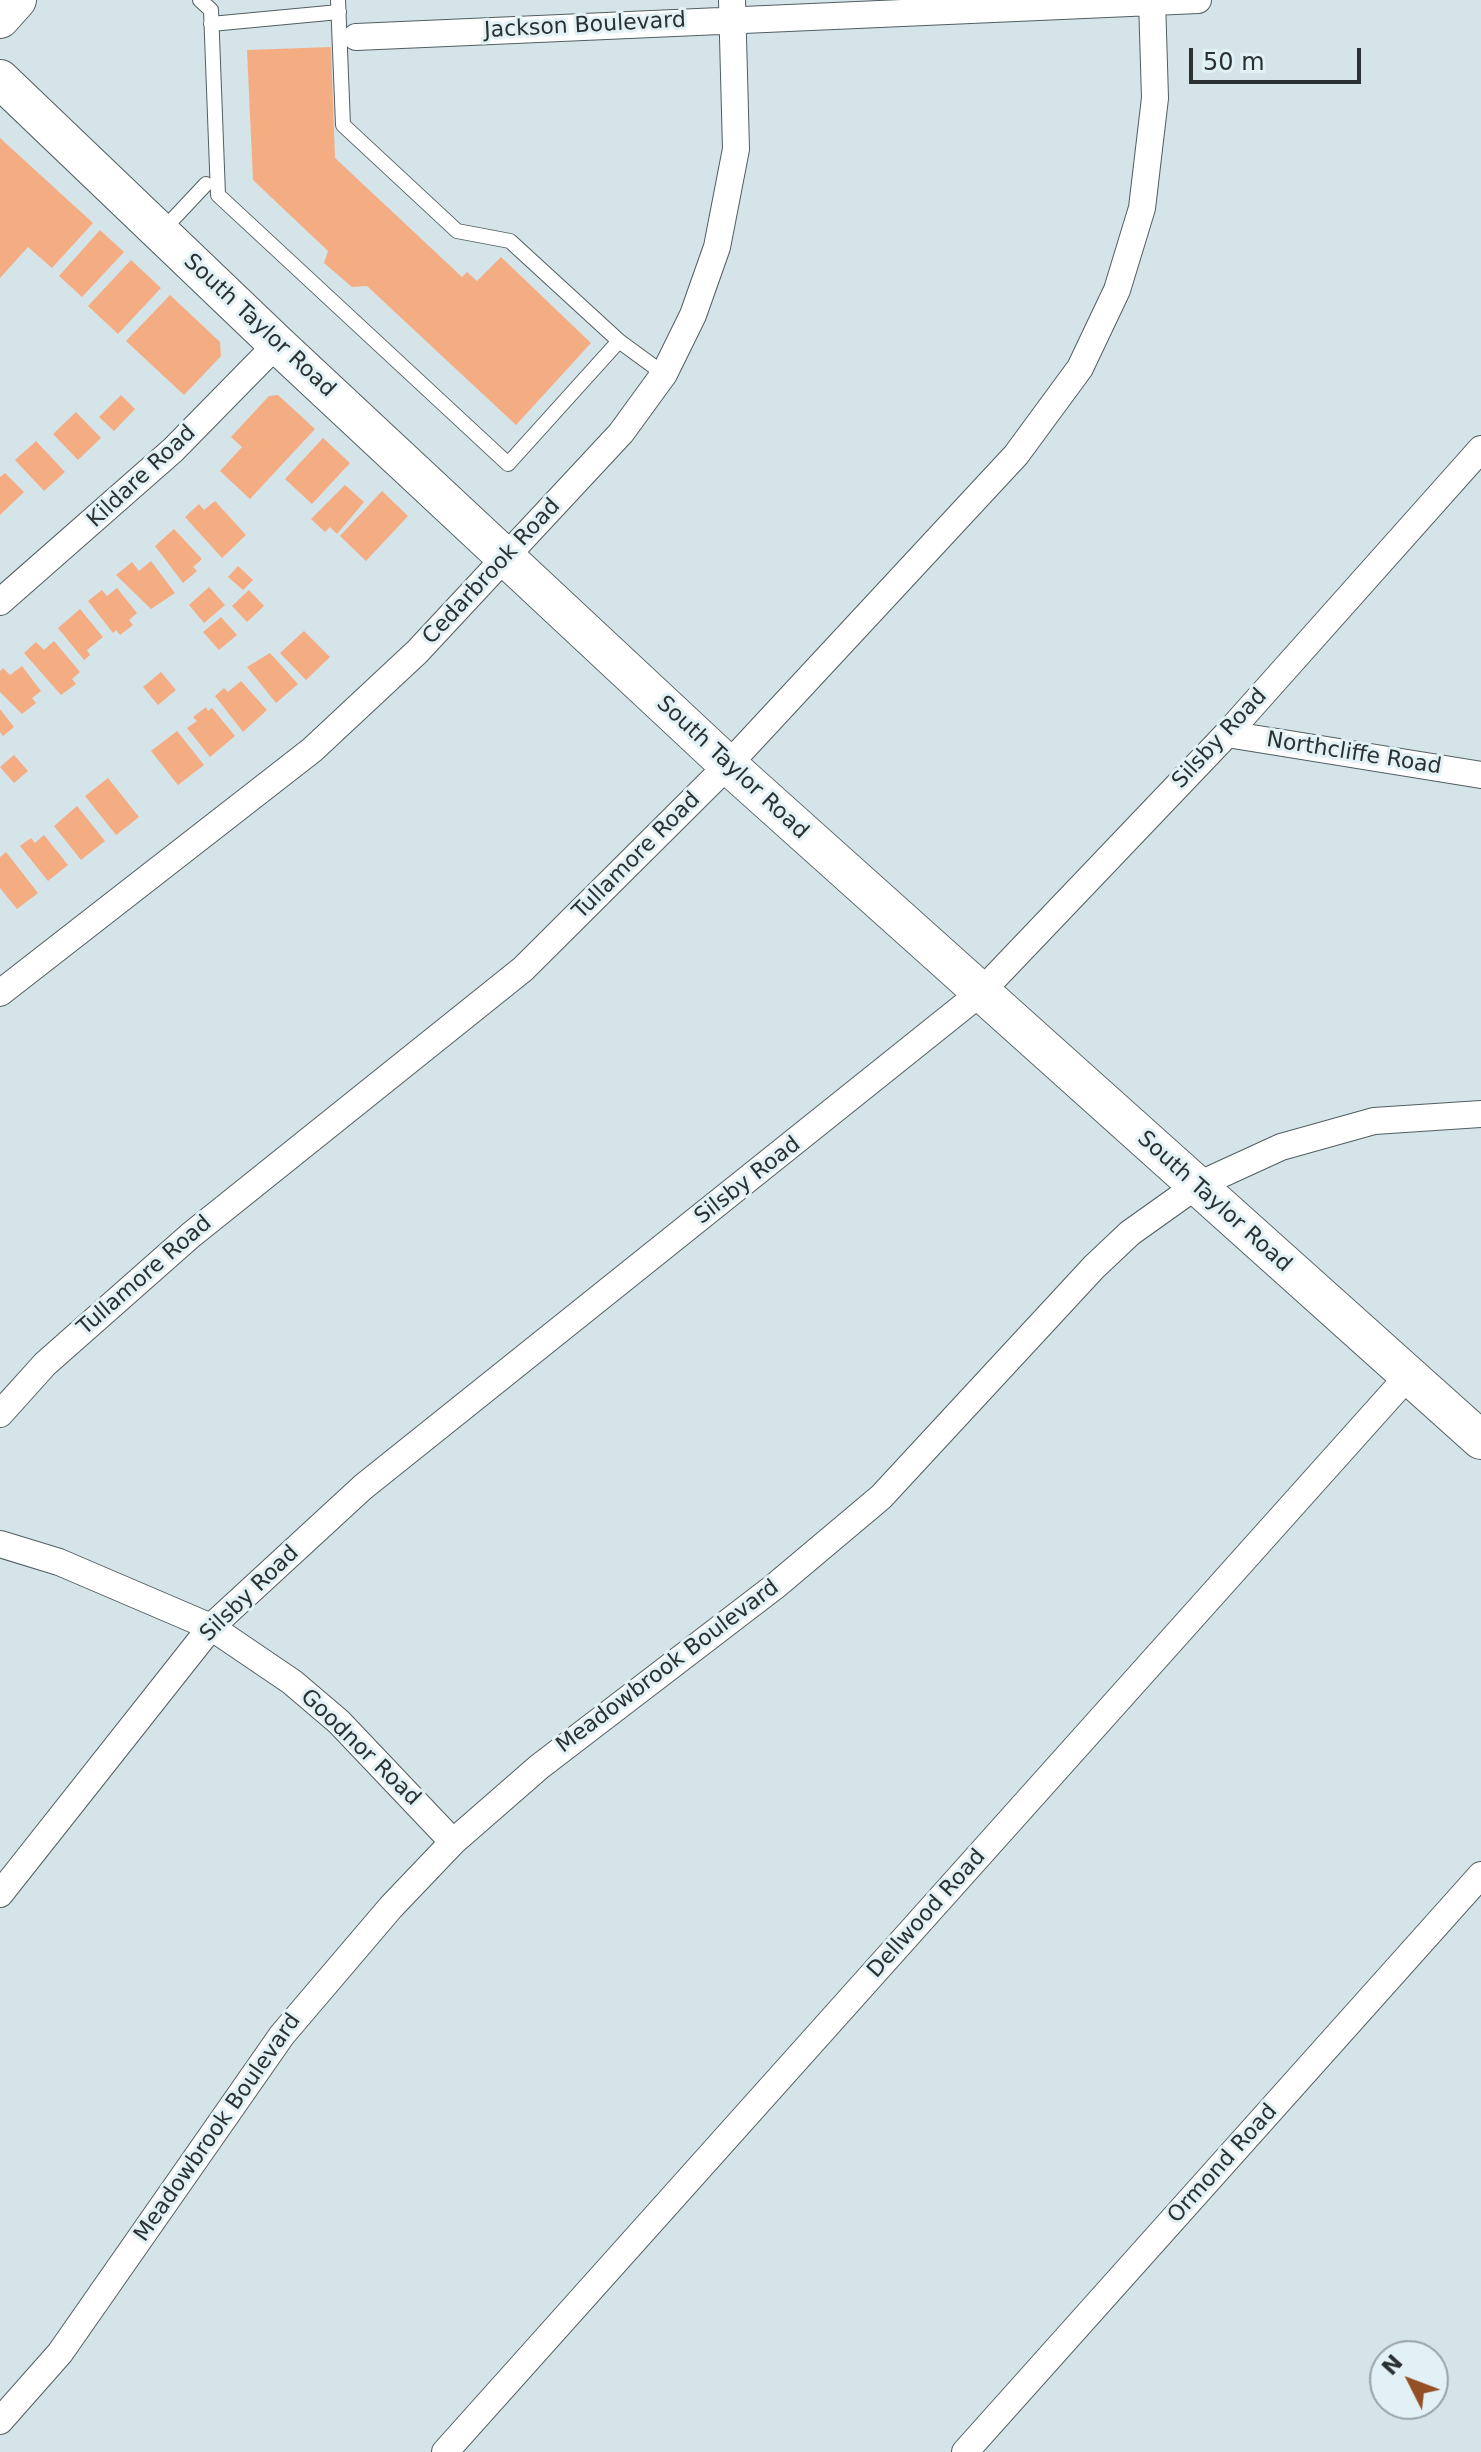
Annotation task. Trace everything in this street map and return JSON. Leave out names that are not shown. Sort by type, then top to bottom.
[{"type":"main road","points":[[0,19],[17,0]]},
{"type":"main road","name":"South Taylor Road","points":[[0,79],[277,344],[728,765],[979,994],[1481,1440]]},
{"type":"street","name":"Jackson Boulevard","points":[[356,37],[732,9],[1198,0]]},
{"type":"street","name":"Tullamore Road","points":[[0,1414],[45,1364],[191,1235],[523,969],[728,765],[1016,455],[1080,368],[1117,290],[1142,208],[1155,98],[1152,1]]},
{"type":"street","name":"Cedarbrook Road","points":[[0,993],[312,750],[383,686],[506,559],[621,433],[664,374],[693,315],[717,247],[736,149],[737,97],[732,9]]},
{"type":"street","name":"Kildare Road","points":[[0,602],[163,460],[277,344]]},
{"type":"street","name":"Silsby Road","points":[[0,1894],[211,1627],[363,1487],[979,994],[1227,734],[1477,460]]},
{"type":"street","name":"Northcliffe Road","points":[[1227,734],[1481,775]]},
{"type":"street","name":"Meadowbrook Boulevard","points":[[0,2421],[60,2353],[282,2035],[370,1930],[453,1842],[584,1730],[840,1533],[922,1455],[1094,1267],[1130,1233],[1196,1186],[1281,1147],[1374,1121],[1481,1114]]},
{"type":"street","name":"Dellwood Road","points":[[445,2452],[1409,1375]]},
{"type":"street","name":"Goodnor Road","points":[[0,1544],[59,1562],[211,1627],[292,1682],[339,1722],[453,1842]]},
{"type":"street","name":"Ormond Road","points":[[965,2452],[1481,1875]]},
{"type":"lane","points":[[200,0],[211,10],[218,195],[508,464],[619,341]]},
{"type":"lane","points":[[211,24],[338,6],[343,125],[457,231],[510,241],[619,341],[664,374]]},
{"type":"lane","points":[[160,233],[206,184]]},
{"type":"building","points":[[331,47],[335,158],[462,277],[467,272],[477,281],[501,257],[591,343],[516,425],[367,286],[352,287],[324,263],[328,251],[253,180],[247,50]]},
{"type":"building","points":[[0,138],[93,223],[52,268],[28,247],[0,278]]},
{"type":"building","points":[[100,230],[124,252],[82,297],[59,276]]},
{"type":"building","points":[[131,260],[161,288],[118,334],[88,306]]},
{"type":"building","points":[[170,295],[220,342],[221,356],[184,395],[126,341]]},
{"type":"building","points":[[121,395],[135,409],[114,431],[99,417]]},
{"type":"building","points":[[278,395],[315,429],[250,499],[220,471],[242,447],[231,437],[269,396]]},
{"type":"building","points":[[76,412],[101,438],[78,460],[53,434]]},
{"type":"building","points":[[323,438],[350,463],[312,504],[285,479]]},
{"type":"building","points":[[36,441],[65,472],[44,491],[15,460]]},
{"type":"building","points":[[5,473],[24,492],[0,515],[0,477]]},
{"type":"building","points":[[345,485],[364,502],[337,534],[330,527],[325,532],[311,519]]},
{"type":"building","points":[[382,491],[408,516],[366,561],[340,536]]},
{"type":"building","points":[[215,501],[246,535],[222,558],[185,517],[199,504],[204,510]]},
{"type":"building","points":[[174,529],[202,559],[193,567],[197,571],[183,583],[155,546]]},
{"type":"building","points":[[151,561],[175,593],[151,609],[116,575],[132,562],[139,571]]},
{"type":"building","points":[[238,566],[253,580],[243,590],[228,577]]},
{"type":"building","points":[[209,587],[225,605],[204,623],[189,605]]},
{"type":"building","points":[[117,588],[137,613],[129,620],[133,625],[120,635],[116,630],[113,633],[88,601],[102,590],[107,596]]},
{"type":"building","points":[[249,590],[264,606],[247,622],[232,606]]},
{"type":"building","points":[[80,609],[103,637],[87,650],[90,655],[84,660],[58,628]]},
{"type":"building","points":[[221,617],[237,635],[219,650],[203,632]]},
{"type":"building","points":[[304,631],[330,657],[306,680],[280,653]]},
{"type":"building","points":[[54,641],[80,672],[72,679],[76,684],[61,695],[24,653],[36,642],[44,650]]},
{"type":"building","points":[[270,653],[298,684],[276,703],[247,667]]},
{"type":"building","points":[[22,666],[41,691],[32,698],[36,703],[22,714],[0,692],[0,671],[3,668],[10,675]]},
{"type":"building","points":[[161,672],[176,690],[158,705],[143,687]]},
{"type":"building","points":[[241,681],[267,710],[243,732],[215,696],[224,688],[228,692]]},
{"type":"building","points":[[206,707],[208,711],[212,708],[235,736],[210,757],[187,728],[197,721],[193,717]]},
{"type":"building","points":[[0,709],[14,727],[3,736],[0,732]]},
{"type":"building","points":[[177,731],[204,765],[178,785],[151,751]]},
{"type":"building","points":[[14,755],[28,771],[14,783],[0,767]]},
{"type":"building","points":[[108,778],[139,817],[116,835],[85,796]]},
{"type":"building","points":[[77,806],[105,841],[81,860],[54,826]]},
{"type":"building","points":[[44,835],[68,865],[48,881],[20,846],[31,838],[35,843]]},
{"type":"building","points":[[6,852],[38,893],[17,909],[0,888],[0,857]]}]
